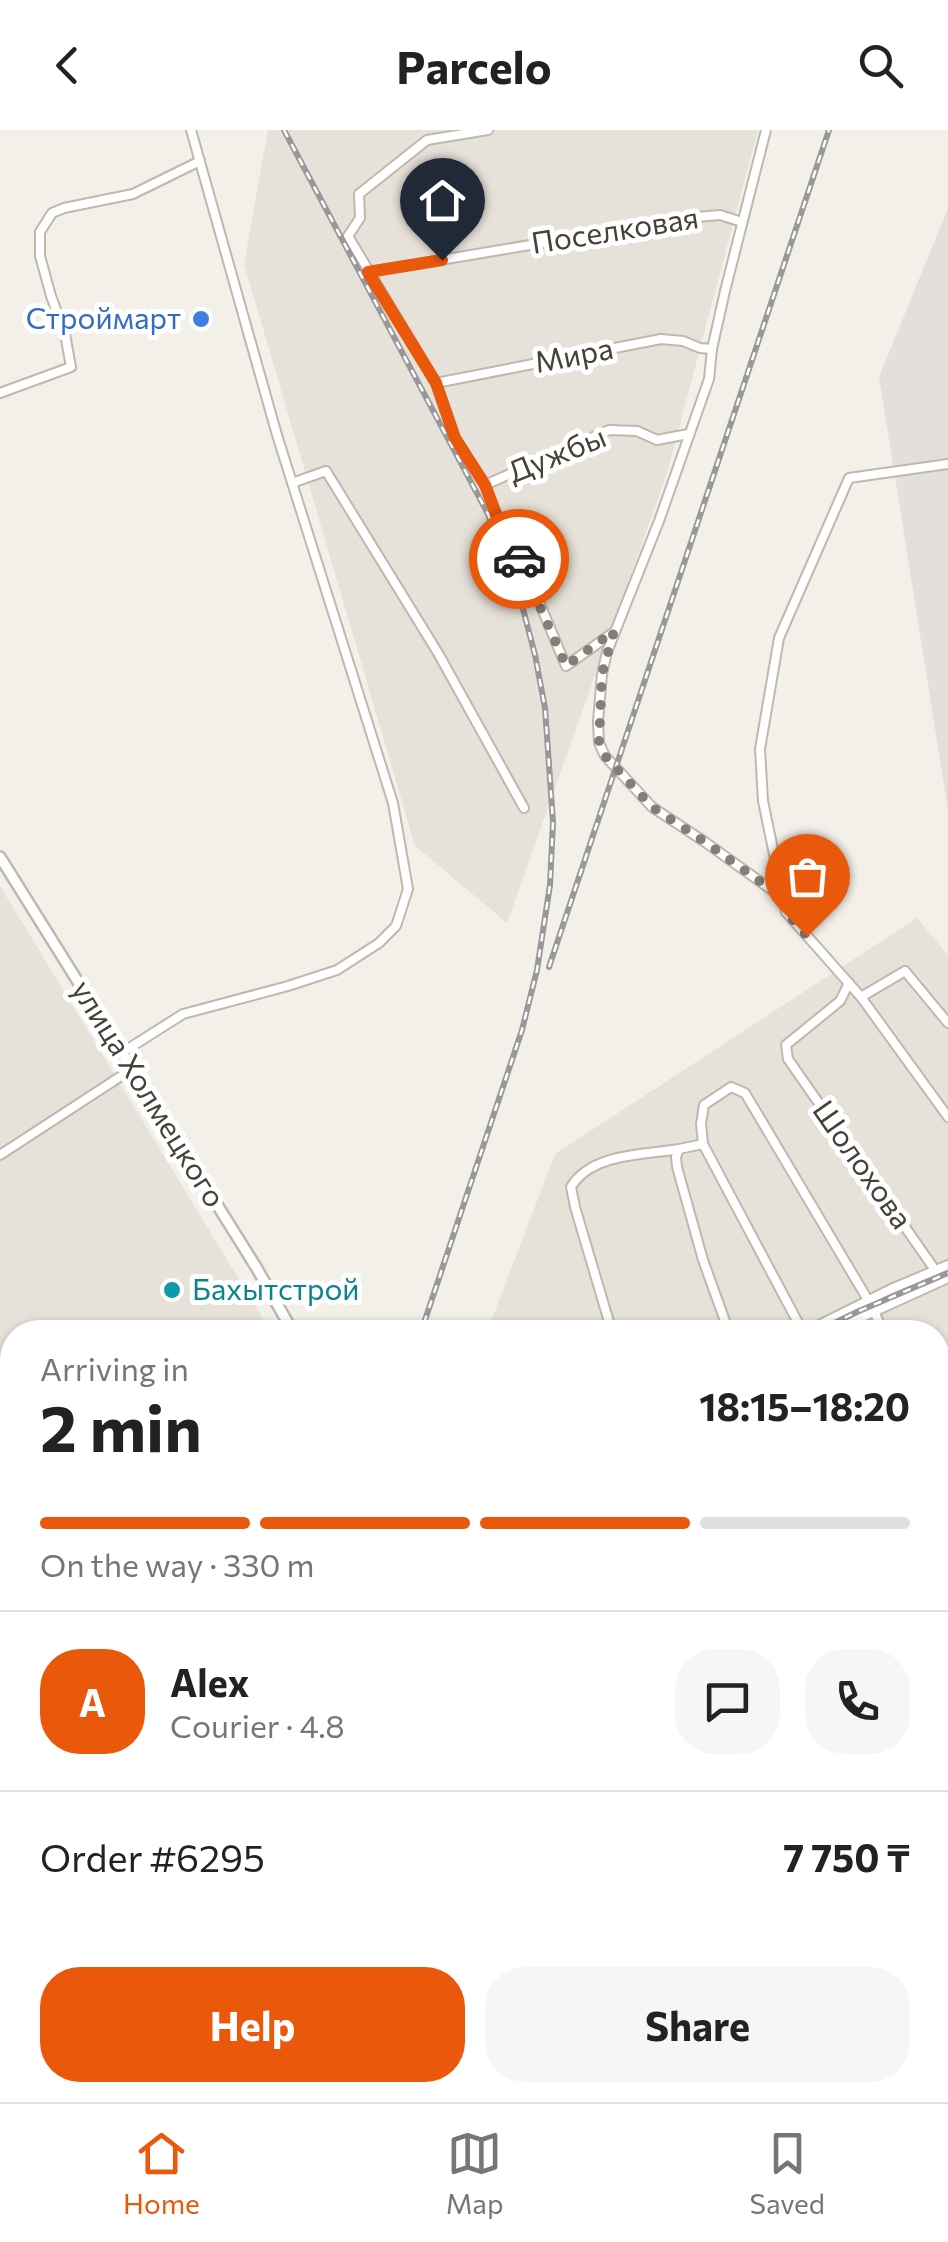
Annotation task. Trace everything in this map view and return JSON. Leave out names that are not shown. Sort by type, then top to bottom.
[{"type":"street","points":[[123,1052],[182,1014],[337,970],[379,943],[396,926],[408,890],[393,803],[292,482],[191,130]]},
{"type":"street","points":[[488,130],[441,134],[427,140],[359,194],[360,218],[348,236],[436,383],[455,438],[485,485],[566,666],[614,631]]},
{"type":"street","points":[[766,130],[712,349],[709,379],[614,631],[602,674],[599,743],[605,756],[652,807],[783,898]]},
{"type":"street","points":[[0,393],[71,367],[65,334],[40,256],[40,232],[52,213],[134,194],[200,161]]},
{"type":"street","name":"Поселковая","points":[[368,272],[697,217],[720,215],[742,222]]},
{"type":"street","name":"Мира","points":[[436,383],[661,339],[682,340],[712,349]]},
{"type":"street","name":"Дужбы","points":[[485,485],[608,430],[636,431],[657,440],[688,434]]},
{"type":"street","points":[[948,464],[850,478],[778,638],[760,749],[762,801],[786,912],[861,997],[948,1117]]},
{"type":"street","points":[[292,482],[326,471],[438,654],[524,808]]},
{"type":"street","name":"улица Холмецкого","points":[[0,856],[286,1320]]},
{"type":"street","points":[[861,997],[905,971],[948,1023]]},
{"type":"street","name":"Шолохова","points":[[849,983],[840,1001],[786,1045],[788,1059],[935,1270]]},
{"type":"street","points":[[0,1155],[132,1070]]},
{"type":"street","points":[[798,1320],[703,1144],[700,1124],[704,1105],[731,1087],[745,1093],[868,1300]]},
{"type":"street","points":[[608,1320],[571,1187],[578,1175],[602,1162],[703,1144]]},
{"type":"street","points":[[680,1149],[677,1167],[702,1260],[724,1320]]},
{"type":"street","points":[[828,1320],[948,1265]]},
{"type":"street","points":[[854,1320],[948,1278]]},
{"type":"street","points":[[891,1289],[896,1301]]},
{"type":"street","points":[[874,1310],[878,1320]]},
{"type":"shaded area","points":[[268,130],[758,130],[667,473],[507,923],[415,846],[244,264]]},
{"type":"shaded area","points":[[948,208],[948,810],[879,377]]},
{"type":"shaded area","points":[[0,886],[264,1320],[0,1320]]},
{"type":"shaded area","points":[[917,918],[948,955],[948,1320],[492,1320],[555,1154]]},
{"type":"railway","points":[[284,130],[488,514],[522,605],[545,708],[553,822],[550,885],[537,970],[522,1030],[425,1320]]},
{"type":"railway","points":[[549,967],[829,130]]},
{"type":"railway","points":[[841,1320],[948,1273]]},
{"type":"way so far","points":[[519,559],[566,666],[614,631],[602,674],[598,721],[599,743],[605,756],[652,807],[783,898],[786,912],[807,936]]},
{"type":"place","name":"Строймарт","points":[[201,319]]},
{"type":"place","name":"Бахытстрой","points":[[172,1290]]},
{"type":"route","points":[[442,260],[368,272],[436,383],[455,438],[485,485],[519,559]]}]
